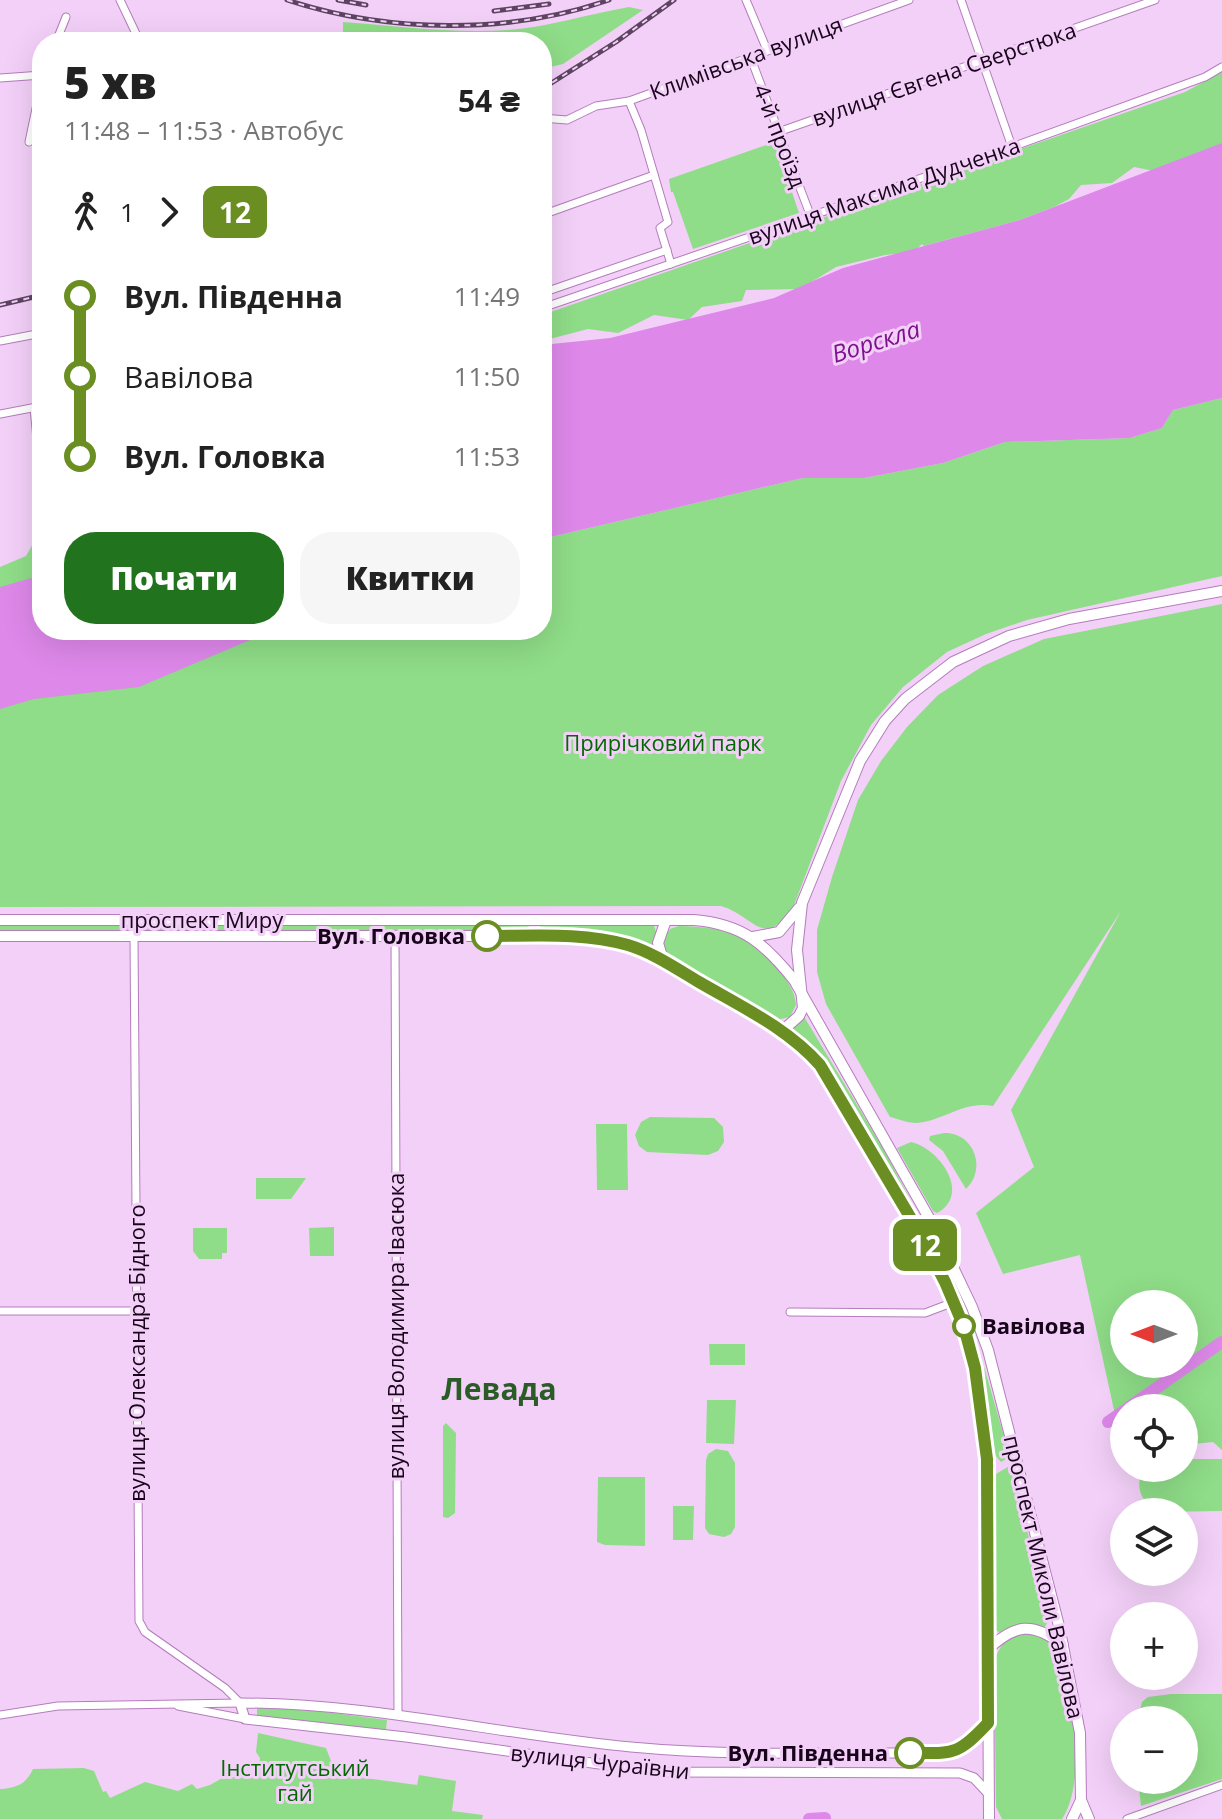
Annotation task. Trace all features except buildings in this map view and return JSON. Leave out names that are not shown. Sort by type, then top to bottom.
[{"type":"main road","points":[[753,937],[779,932],[802,903],[840,806],[866,751],[885,721],[928,679],[982,648],[1038,627],[1222,591]]},
{"type":"main road","points":[[782,1031],[799,1016],[803,998],[797,950],[802,903]]},
{"type":"main road","name":"проспект Миру","points":[[0,920],[666,920],[716,923],[753,937],[794,980],[803,998]]},
{"type":"main road","points":[[533,936],[534,920]]},
{"type":"main road","points":[[664,961],[658,943],[666,920]]},
{"type":"main road","points":[[239,921],[239,936]]},
{"type":"main road","name":"проспект Миру","points":[[0,936],[564,936],[621,944],[648,952],[782,1031]]},
{"type":"main road","name":"проспект Миколи Вавілова","points":[[803,998],[933,1225],[972,1307],[988,1350],[1063,1645],[1080,1733],[1081,1800],[1089,1819]]},
{"type":"main road","name":"проспект Миколи Вавілова","points":[[782,1031],[802,1045],[820,1065],[919,1232],[954,1302],[975,1368],[985,1430],[989,1794],[992,1817]]},
{"type":"main road","points":[[919,1232],[933,1225]]},
{"type":"main road","points":[[987,1650],[1002,1637],[1023,1628],[1047,1632],[1063,1645]]},
{"type":"main road","points":[[1072,1819],[1081,1800]]},
{"type":"street","points":[[120,0],[135,32]]},
{"type":"street","points":[[746,0],[767,50]]},
{"type":"street","points":[[880,0],[883,9]]},
{"type":"street","name":"Климівська вулиця","points":[[552,119],[567,120],[596,106],[629,101],[909,0]]},
{"type":"street","points":[[961,0],[1012,147]]},
{"type":"street","name":"вулиця Євгена Сверстюка","points":[[778,132],[1155,0]]},
{"type":"street","points":[[60,32],[66,17]]},
{"type":"street","name":"4-й проїзд","points":[[750,56],[811,217]]},
{"type":"street","name":"вулиця Максима Дудченка","points":[[552,305],[1012,147],[1205,77],[1222,67]]},
{"type":"street","points":[[0,78],[32,78]]},
{"type":"street","points":[[629,101],[641,130],[668,222],[660,228],[671,264]]},
{"type":"street","points":[[29,142],[32,127]]},
{"type":"street","points":[[552,211],[654,175]]},
{"type":"street","points":[[552,290],[667,250]]},
{"type":"street","points":[[0,341],[32,335]]},
{"type":"street","points":[[0,414],[32,408]]},
{"type":"street","name":"вулиця Олександра Бідного","points":[[134,936],[139,1621],[145,1632],[225,1688],[240,1703]]},
{"type":"street","name":"вулиця Володимира Івасюка","points":[[395,936],[398,1715]]},
{"type":"street","points":[[790,1312],[925,1313],[954,1302]]},
{"type":"street","points":[[0,1311],[136,1311]]},
{"type":"street","name":"вулиця Чураївни","points":[[168,1703],[245,1719],[656,1772],[966,1774],[989,1794]]},
{"type":"street","name":"вулиця Чураївни","points":[[0,1715],[58,1706],[168,1703],[321,1705],[629,1747],[694,1752],[952,1753],[988,1723]]},
{"type":"street","points":[[240,1703],[245,1719]]},
{"type":"street","points":[[395,1736],[398,1715]]},
{"type":"street","points":[[822,1753],[823,1774]]},
{"type":"street","points":[[1127,1819],[1222,1785]]},
{"type":"green space","points":[[629,7],[643,10],[563,64],[552,67],[552,32],[343,32],[343,22],[487,31],[538,26]]},
{"type":"green space","points":[[1222,72],[1222,144],[1154,171],[1134,167],[1112,183],[1081,185],[1069,199],[1020,220],[924,246],[922,244],[914,252],[885,255],[836,267],[800,289],[746,290],[742,301],[702,307],[688,320],[654,315],[618,333],[588,329],[552,338],[552,312],[1185,92]]},
{"type":"green space","points":[[775,142],[799,213],[693,249],[669,179]]},
{"type":"green space","name":"Прирічковий парк","points":[[1222,398],[1222,576],[1027,620],[947,652],[903,687],[871,725],[841,781],[793,908],[773,927],[758,926],[721,906],[0,907],[0,706],[237,640],[552,640],[552,537],[803,478],[864,478],[943,463],[1005,442],[1130,438],[1162,428],[1173,410]]},
{"type":"green space","points":[[32,546],[32,580],[0,590],[0,567],[26,556]]},
{"type":"green space","points":[[1222,604],[1222,1450],[1213,1442],[1198,1444],[1198,1394],[1110,1394],[1080,1255],[1003,1274],[976,1213],[1034,1167],[1011,1110],[1121,911],[993,1106],[963,1108],[913,1123],[890,1117],[826,1004],[817,972],[817,930],[858,800],[881,761],[907,727],[938,695],[983,666],[1044,639]]},
{"type":"green space","points":[[0,926],[234,926],[232,930],[0,930]]},
{"type":"green space","points":[[243,926],[529,926],[525,931],[243,930]]},
{"type":"green space","points":[[540,926],[654,926],[656,932],[653,944],[648,946],[608,935],[538,932]]},
{"type":"green space","points":[[679,926],[723,931],[758,948],[791,987],[796,1005],[790,1017],[776,1020],[669,957],[661,942],[670,929]]},
{"type":"green space","points":[[803,1015],[883,1148],[920,1218],[824,1060],[791,1027]]},
{"type":"green space","points":[[650,1117],[714,1118],[723,1127],[724,1142],[718,1151],[708,1155],[647,1152],[639,1146],[635,1135],[641,1122]]},
{"type":"green space","points":[[596,1124],[627,1124],[628,1190],[597,1190]]},
{"type":"green space","points":[[944,1133],[963,1138],[974,1153],[976,1171],[966,1189],[943,1151],[929,1140],[930,1136]]},
{"type":"green space","points":[[911,1142],[932,1153],[948,1173],[952,1195],[947,1205],[937,1213],[897,1148]]},
{"type":"green space","points":[[256,1178],[306,1178],[291,1199],[256,1199]]},
{"type":"green space","points":[[334,1227],[334,1256],[310,1256],[309,1228]]},
{"type":"green space","points":[[193,1228],[227,1228],[227,1253],[222,1253],[222,1259],[199,1259],[193,1251]]},
{"type":"green space","points":[[931,1237],[970,1318],[1010,1457],[1001,1462],[995,1455],[985,1382],[975,1343]]},
{"type":"green space","points":[[709,1344],[745,1344],[745,1365],[710,1365]]},
{"type":"green space","points":[[707,1400],[736,1400],[734,1444],[706,1443]]},
{"type":"green space","points":[[446,1423],[456,1433],[455,1513],[448,1518],[443,1517],[443,1426]]},
{"type":"green space","points":[[716,1449],[728,1451],[735,1463],[735,1527],[731,1534],[724,1537],[709,1534],[705,1528],[706,1460],[708,1454]]},
{"type":"green space","points":[[1198,1459],[1222,1459],[1222,1511],[1198,1511],[1198,1498],[1143,1498],[1140,1482],[1198,1482]]},
{"type":"green space","points":[[1011,1465],[1049,1619],[1045,1627],[1022,1624],[1001,1634],[995,1629],[996,1474]]},
{"type":"green space","points":[[598,1477],[645,1477],[645,1546],[597,1542]]},
{"type":"green space","points":[[673,1506],[694,1506],[693,1540],[673,1540]]},
{"type":"green space","points":[[1020,1632],[1033,1632],[1053,1643],[1067,1682],[1076,1757],[1075,1781],[1062,1819],[1002,1819],[996,1807],[994,1659],[1003,1643]]},
{"type":"green space","points":[[1222,1694],[1222,1779],[1198,1787],[1198,1706],[1141,1706],[1148,1697]]},
{"type":"green space","points":[[257,1707],[387,1720],[386,1730],[257,1716]]},
{"type":"green space","name":"Інститутський гай","points":[[258,1733],[326,1748],[336,1774],[417,1785],[419,1775],[456,1781],[452,1811],[483,1815],[482,1819],[0,1819],[0,1789],[20,1784],[33,1769],[84,1768],[94,1771],[103,1792],[106,1791],[110,1798],[145,1782],[178,1791],[192,1784],[197,1789],[224,1777],[248,1777],[259,1768],[260,1758],[256,1752]]},
{"type":"green space","points":[[1140,1794],[1177,1794],[1141,1806]]},
{"type":"water","name":"Ворскла","points":[[1222,143],[1222,398],[1173,410],[1162,428],[1130,438],[1005,442],[943,463],[864,478],[803,478],[552,537],[552,344],[610,338],[774,298],[843,268],[1020,220]]},
{"type":"water","points":[[32,578],[32,640],[250,640],[139,687],[34,699],[0,709],[0,587]]},
{"type":"waterway","points":[[1148,1394],[1222,1342]]},
{"type":"waterway","points":[[809,1819],[825,1818]]},
{"type":"railway","points":[[287,0],[365,19],[448,26],[531,19],[609,0]]},
{"type":"railway","points":[[338,0],[366,5]]},
{"type":"railway","points":[[552,83],[674,0]]},
{"type":"railway","points":[[494,11],[549,4]]},
{"type":"railway","points":[[0,305],[32,297]]},
{"type":"bus line","name":"12","points":[[487,936],[564,936],[628,945],[664,961],[802,1045],[820,1065],[919,1232],[945,1282],[970,1347],[985,1430],[988,1723],[952,1753],[910,1753]]},
{"type":"place","name":"Вул. Головка","points":[[487,936]]},
{"type":"place","name":"Вавілова","points":[[964,1326]]},
{"type":"place","name":"Вул. Південна","points":[[910,1753]]},
{"type":"district","name":"Левада","points":[[499,1390]]}]
